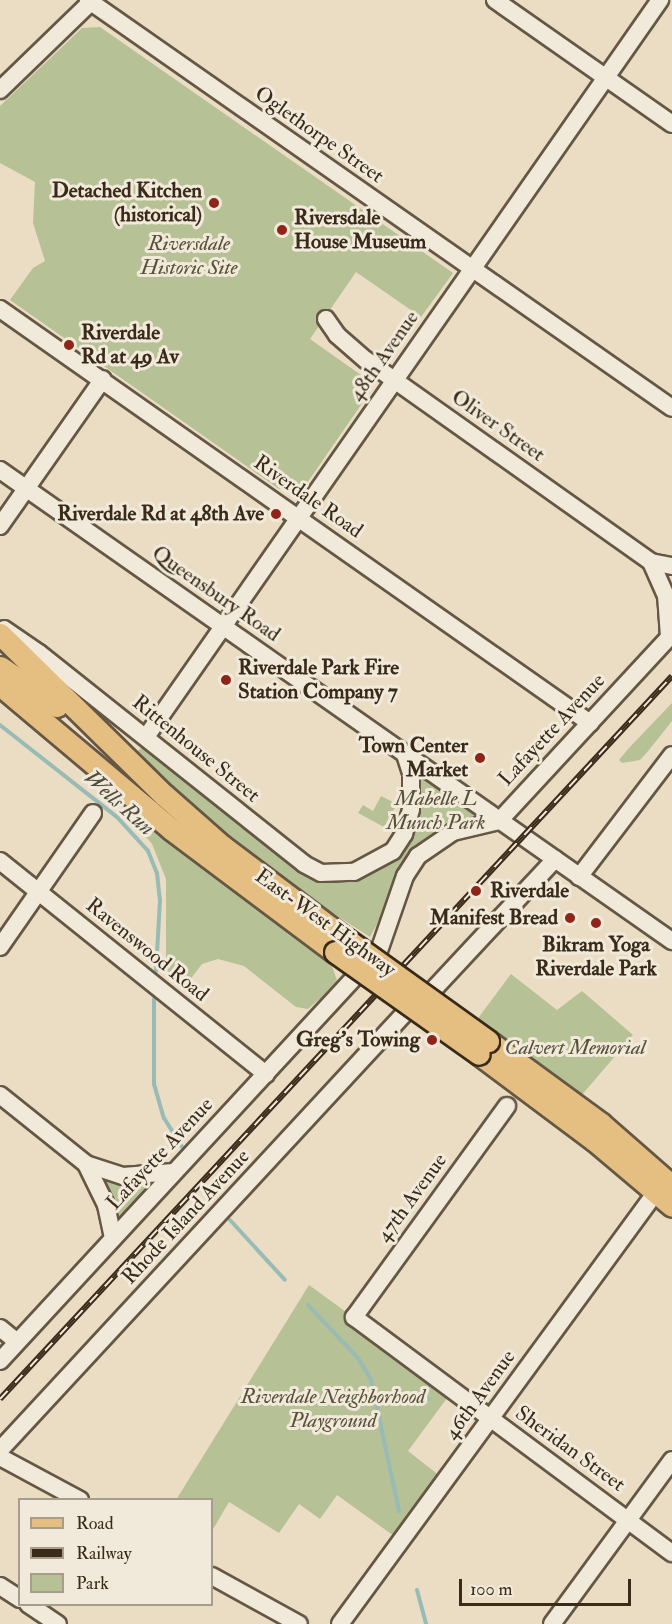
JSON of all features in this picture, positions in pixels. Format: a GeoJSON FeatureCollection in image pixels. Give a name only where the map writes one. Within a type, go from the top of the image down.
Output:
{"type":"FeatureCollection","features":[{"type":"Feature","properties":{"kind":"main road","name":"East-West Highway"},"geometry":{"type":"LineString","coordinates":[[0,634],[98,733],[222,846],[341,945]]}},
{"type":"Feature","properties":{"kind":"main road"},"geometry":{"type":"LineString","coordinates":[[0,667],[98,733]]}},
{"type":"Feature","properties":{"kind":"main road","name":"East-West Highway"},"geometry":{"type":"LineString","coordinates":[[0,685],[171,829],[341,945],[484,1047],[566,1118],[664,1189],[672,1206]]}},
{"type":"Feature","properties":{"kind":"street"},"geometry":{"type":"LineString","coordinates":[[495,0],[672,124]]}},
{"type":"Feature","properties":{"kind":"street","name":"48th Avenue"},"geometry":{"type":"LineString","coordinates":[[146,737],[660,0]]}},
{"type":"Feature","properties":{"kind":"street"},"geometry":{"type":"LineString","coordinates":[[0,90],[90,1]]}},
{"type":"Feature","properties":{"kind":"street","name":"Oglethorpe Street"},"geometry":{"type":"LineString","coordinates":[[90,1],[672,408]]}},
{"type":"Feature","properties":{"kind":"street","name":"Riverdale Road"},"geometry":{"type":"LineString","coordinates":[[0,309],[103,379],[590,723]]}},
{"type":"Feature","properties":{"kind":"street","name":"Oliver Street"},"geometry":{"type":"LineString","coordinates":[[326,319],[348,345],[394,381],[651,562],[672,566]]}},
{"type":"Feature","properties":{"kind":"street"},"geometry":{"type":"LineString","coordinates":[[0,526],[103,379]]}},
{"type":"Feature","properties":{"kind":"street","name":"Queensbury Road"},"geometry":{"type":"LineString","coordinates":[[0,471],[672,941]]}},
{"type":"Feature","properties":{"kind":"street"},"geometry":{"type":"LineString","coordinates":[[651,562],[666,596],[671,635]]}},
{"type":"Feature","properties":{"kind":"street","name":"Rittenhouse Street"},"geometry":{"type":"LineString","coordinates":[[0,627],[146,737],[312,870],[343,874],[374,864],[393,851]]}},
{"type":"Feature","properties":{"kind":"street","name":"Lafayette Avenue"},"geometry":{"type":"LineString","coordinates":[[499,821],[671,635]]}},
{"type":"Feature","properties":{"kind":"street"},"geometry":{"type":"LineString","coordinates":[[405,754],[411,773],[411,809],[404,834],[393,851],[412,865]]}},
{"type":"Feature","properties":{"kind":"street"},"geometry":{"type":"LineString","coordinates":[[579,877],[666,776],[672,755]]}},
{"type":"Feature","properties":{"kind":"street"},"geometry":{"type":"LineString","coordinates":[[0,946],[93,813]]}},
{"type":"Feature","properties":{"kind":"street"},"geometry":{"type":"LineString","coordinates":[[379,951],[412,865],[424,849],[453,832],[499,821]]}},
{"type":"Feature","properties":{"kind":"street"},"geometry":{"type":"LineString","coordinates":[[433,990],[555,860]]}},
{"type":"Feature","properties":{"kind":"street","name":"Ravenswood Road"},"geometry":{"type":"LineString","coordinates":[[0,861],[266,1074]]}},
{"type":"Feature","properties":{"kind":"street","name":"Lafayette Avenue"},"geometry":{"type":"LineString","coordinates":[[0,1361],[354,978]]}},
{"type":"Feature","properties":{"kind":"street","name":"Rhode Island Avenue"},"geometry":{"type":"LineString","coordinates":[[0,1450],[404,1014]]}},
{"type":"Feature","properties":{"kind":"street"},"geometry":{"type":"LineString","coordinates":[[0,1095],[86,1164],[123,1176],[174,1172]]}},
{"type":"Feature","properties":{"kind":"street","name":"47th Avenue"},"geometry":{"type":"LineString","coordinates":[[354,1317],[507,1106]]}},
{"type":"Feature","properties":{"kind":"street"},"geometry":{"type":"LineString","coordinates":[[86,1164],[106,1206],[113,1237]]}},
{"type":"Feature","properties":{"kind":"street","name":"46th Avenue"},"geometry":{"type":"LineString","coordinates":[[340,1624],[490,1419],[664,1189]]}},
{"type":"Feature","properties":{"kind":"street","name":"Sheridan Street"},"geometry":{"type":"LineString","coordinates":[[354,1317],[672,1553]]}},
{"type":"Feature","properties":{"kind":"street"},"geometry":{"type":"LineString","coordinates":[[0,1328],[17,1342]]}},
{"type":"Feature","properties":{"kind":"street"},"geometry":{"type":"LineString","coordinates":[[0,1457],[76,1498]]}},
{"type":"Feature","properties":{"kind":"street"},"geometry":{"type":"LineString","coordinates":[[552,1624],[672,1460]]}},
{"type":"Feature","properties":{"kind":"street"},"geometry":{"type":"LineString","coordinates":[[213,1577],[298,1624]]}},
{"type":"Feature","properties":{"kind":"street"},"geometry":{"type":"LineString","coordinates":[[0,1587],[18,1598]]}},
{"type":"Feature","properties":{"kind":"street"},"geometry":{"type":"LineString","coordinates":[[30,1606],[58,1624]]}},
{"type":"Feature","properties":{"kind":"green space","name":"Riversdale Historic Site"},"geometry":{"type":"Polygon","coordinates":[[[100,27],[453,273],[421,317],[356,272],[310,339],[368,380],[370,392],[307,483],[279,489],[10,300],[33,268],[45,261],[33,223],[35,182],[0,163],[0,106],[82,28],[100,27]]]}},
{"type":"Feature","properties":{"kind":"green space"},"geometry":{"type":"Polygon","coordinates":[[[672,703],[672,721],[649,750],[640,760],[622,763],[619,760],[628,749],[672,703]]]}},
{"type":"Feature","properties":{"kind":"green space","name":"Mabelle L Munch Park"},"geometry":{"type":"Polygon","coordinates":[[[144,746],[322,881],[341,881],[332,874],[354,873],[402,837],[405,755],[498,820],[425,849],[391,919],[383,913],[370,937],[282,880],[174,791],[135,753],[144,746]]]}},
{"type":"Feature","properties":{"kind":"green space"},"geometry":{"type":"Polygon","coordinates":[[[381,796],[397,804],[384,827],[358,813],[363,805],[373,811],[381,796]]]}},
{"type":"Feature","properties":{"kind":"green space"},"geometry":{"type":"Polygon","coordinates":[[[141,818],[330,961],[337,980],[322,997],[308,1009],[296,1007],[244,966],[218,959],[202,964],[189,981],[176,981],[166,970],[166,879],[152,844],[136,825],[136,820],[141,818]]]}},
{"type":"Feature","properties":{"kind":"green space","name":"Calvert Memorial"},"geometry":{"type":"Polygon","coordinates":[[[511,974],[557,1010],[582,991],[633,1035],[581,1096],[476,1021],[511,974]]]}},
{"type":"Feature","properties":{"kind":"green space"},"geometry":{"type":"Polygon","coordinates":[[[173,1172],[114,1236],[95,1181],[105,1173],[173,1172]]]}},
{"type":"Feature","properties":{"kind":"green space","name":"Riverdale Neighborhood Playground"},"geometry":{"type":"Polygon","coordinates":[[[309,1285],[453,1390],[408,1451],[445,1480],[401,1541],[337,1495],[320,1519],[299,1504],[279,1533],[229,1502],[213,1529],[213,1498],[177,1498],[309,1285]]]}},
{"type":"Feature","properties":{"kind":"waterway","name":"Wells Run"},"geometry":{"type":"LineString","coordinates":[[0,725],[117,817],[148,851],[157,873],[160,900],[156,971]]}},
{"type":"Feature","properties":{"kind":"waterway","name":"Wells Run"},"geometry":{"type":"LineString","coordinates":[[154,999],[154,1084],[164,1118],[182,1147]]}},
{"type":"Feature","properties":{"kind":"waterway","name":"Wells Run"},"geometry":{"type":"LineString","coordinates":[[230,1220],[285,1280]]}},
{"type":"Feature","properties":{"kind":"waterway","name":"Wells Run"},"geometry":{"type":"LineString","coordinates":[[308,1305],[358,1358],[371,1380],[399,1511]]}},
{"type":"Feature","properties":{"kind":"waterway"},"geometry":{"type":"LineString","coordinates":[[376,1402],[429,1399]]}},
{"type":"Feature","properties":{"kind":"waterway","name":"Wells Run"},"geometry":{"type":"LineString","coordinates":[[417,1590],[426,1624]]}},
{"type":"Feature","properties":{"kind":"railway"},"geometry":{"type":"LineString","coordinates":[[0,1399],[672,676]]}},
{"type":"Feature","properties":{"kind":"place","name":"Detached Kitchen (historical)"},"geometry":{"type":"Point","coordinates":[214,203]}},
{"type":"Feature","properties":{"kind":"place","name":"Riversdale House Museum"},"geometry":{"type":"Point","coordinates":[282,230]}},
{"type":"Feature","properties":{"kind":"place","name":"Riverdale Rd at 49 Av"},"geometry":{"type":"Point","coordinates":[69,345]}},
{"type":"Feature","properties":{"kind":"place","name":"Riverdale Rd at 48th Ave"},"geometry":{"type":"Point","coordinates":[276,514]}},
{"type":"Feature","properties":{"kind":"place","name":"Riverdale Park Fire Station Company 7"},"geometry":{"type":"Point","coordinates":[226,680]}},
{"type":"Feature","properties":{"kind":"place","name":"Town Center Market"},"geometry":{"type":"Point","coordinates":[480,758]}},
{"type":"Feature","properties":{"kind":"place","name":"Riverdale"},"geometry":{"type":"Point","coordinates":[476,891]}},
{"type":"Feature","properties":{"kind":"place","name":"Manifest Bread"},"geometry":{"type":"Point","coordinates":[570,918]}},
{"type":"Feature","properties":{"kind":"place","name":"Bikram Yoga Riverdale Park"},"geometry":{"type":"Point","coordinates":[596,923]}},
{"type":"Feature","properties":{"kind":"place","name":"Greg's Towing"},"geometry":{"type":"Point","coordinates":[432,1040]}}]}
